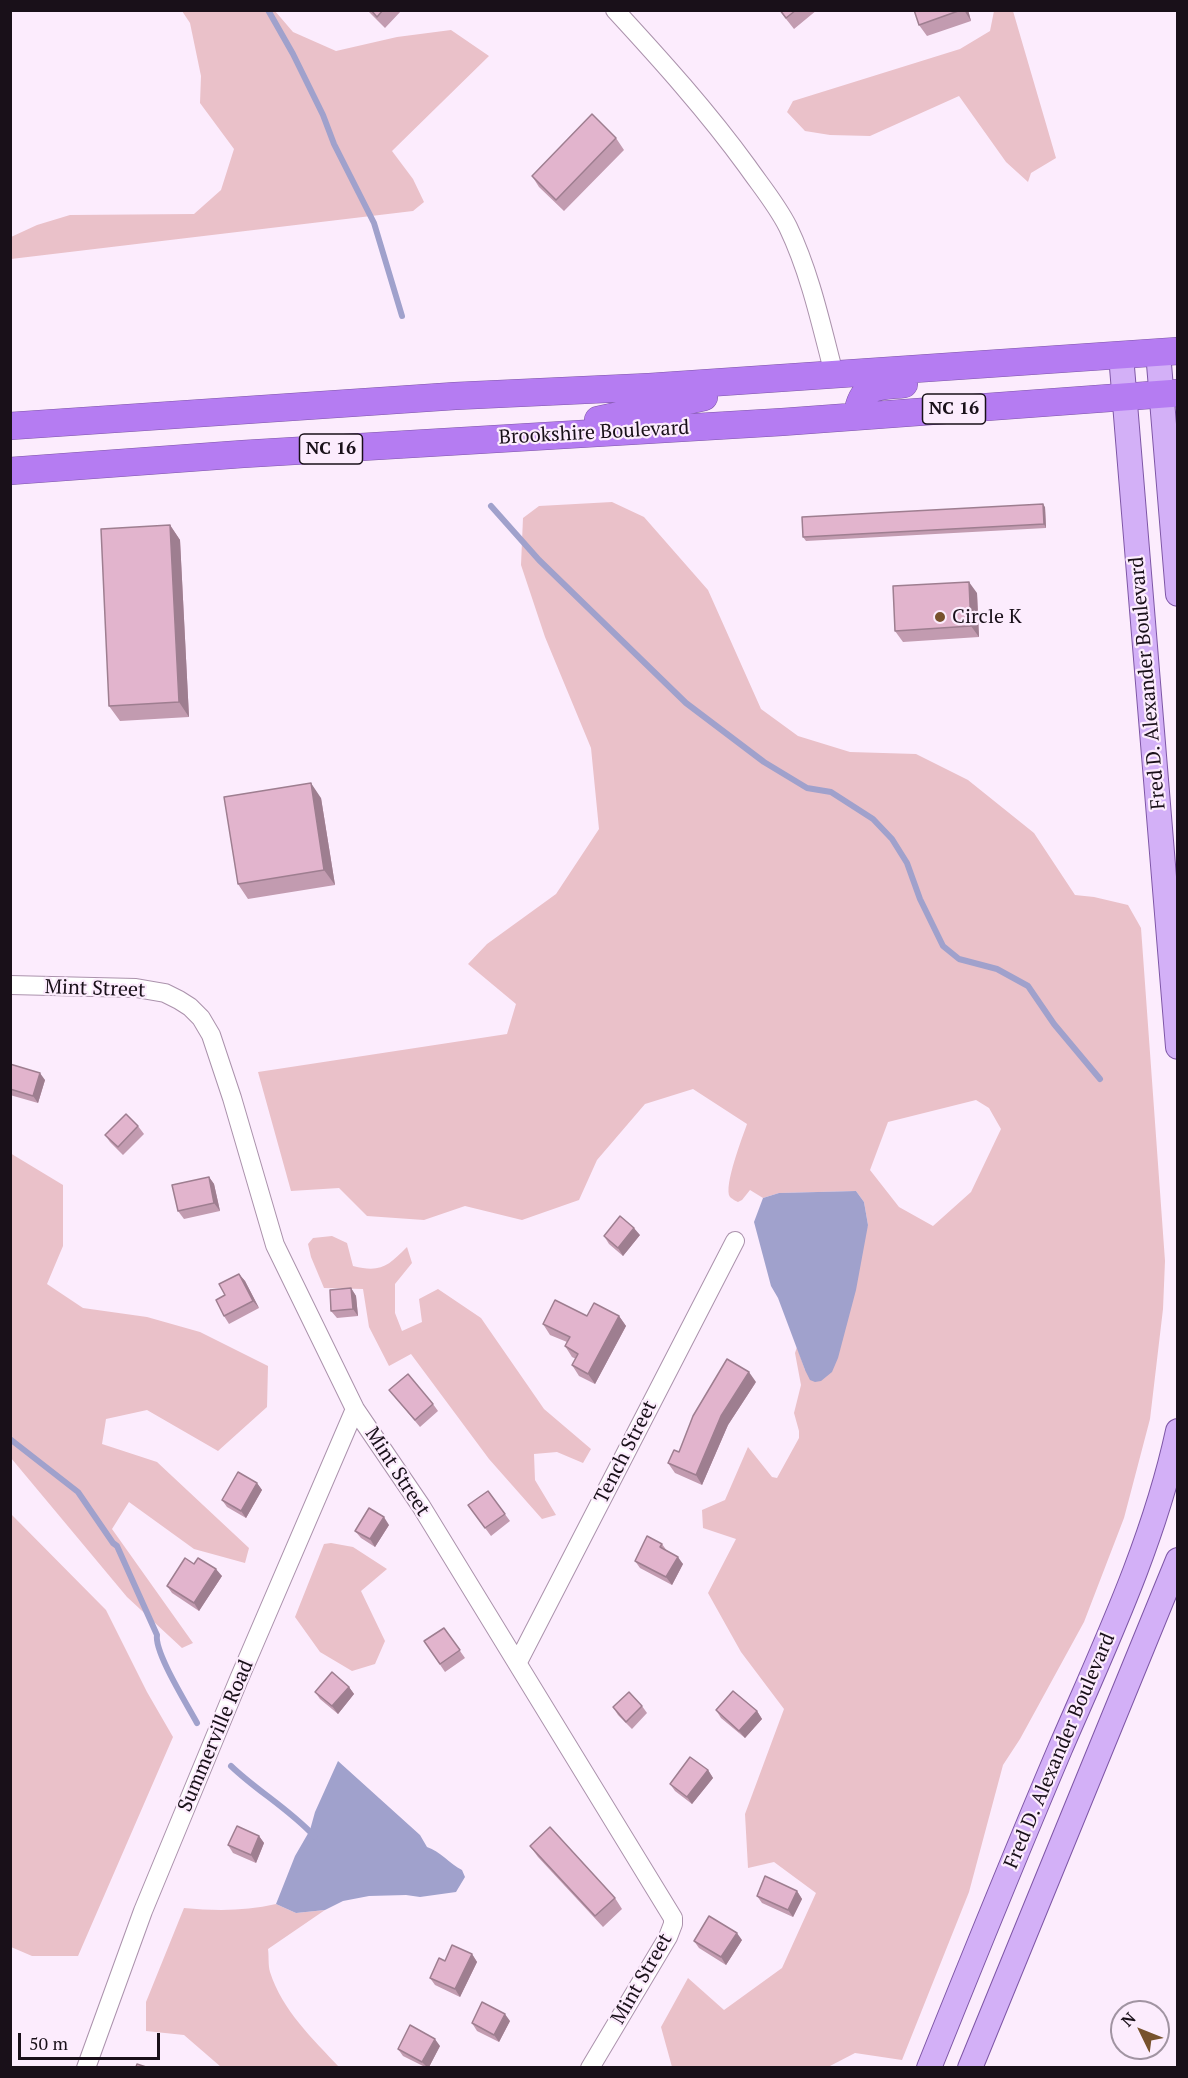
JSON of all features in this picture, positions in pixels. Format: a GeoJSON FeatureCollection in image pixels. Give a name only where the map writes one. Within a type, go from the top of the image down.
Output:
{"type":"FeatureCollection","features":[{"type":"Feature","properties":{"kind":"highway","name":"NC 16"},"geometry":{"type":"LineString","coordinates":[[10,426],[455,396],[649,387],[1168,351]]}},
{"type":"Feature","properties":{"kind":"highway"},"geometry":{"type":"LineString","coordinates":[[857,416],[862,396],[870,390],[916,383],[976,381],[1024,361]]}},
{"type":"Feature","properties":{"kind":"highway"},"geometry":{"type":"LineString","coordinates":[[524,437],[701,397],[759,395],[812,389],[834,374]]}},
{"type":"Feature","properties":{"kind":"highway","name":"Brookshire Boulevard"},"geometry":{"type":"LineString","coordinates":[[10,471],[857,416],[1169,393]]}},
{"type":"Feature","properties":{"kind":"main road","name":"Fred D. Alexander Boulevard"},"geometry":{"type":"LineString","coordinates":[[1168,351],[1178,594]]}},
{"type":"Feature","properties":{"kind":"main road","name":"Fred D. Alexander Boulevard"},"geometry":{"type":"LineString","coordinates":[[1121,354],[1178,1047]]}},
{"type":"Feature","properties":{"kind":"main road","name":"Fred D. Alexander Boulevard"},"geometry":{"type":"LineString","coordinates":[[929,2067],[1138,1565],[1156,1514],[1178,1431]]}},
{"type":"Feature","properties":{"kind":"main road","name":"Fred D. Alexander Boulevard"},"geometry":{"type":"LineString","coordinates":[[970,2067],[1178,1560]]}},
{"type":"Feature","properties":{"kind":"main road"},"geometry":{"type":"LineString","coordinates":[[1057,1757],[1091,1770]]}},
{"type":"Feature","properties":{"kind":"street"},"geometry":{"type":"LineString","coordinates":[[615,10],[663,62],[726,137],[786,224],[814,298],[834,374]]}},
{"type":"Feature","properties":{"kind":"street","name":"Mint Street"},"geometry":{"type":"LineString","coordinates":[[10,985],[136,988],[165,993],[190,1007],[201,1018],[211,1035],[275,1245],[355,1409],[421,1506],[673,1918],[668,1937],[590,2067]]}},
{"type":"Feature","properties":{"kind":"street","name":"Tench Street"},"geometry":{"type":"LineString","coordinates":[[518,1662],[735,1241]]}},
{"type":"Feature","properties":{"kind":"street","name":"Summerville Road"},"geometry":{"type":"LineString","coordinates":[[86,2067],[143,1911],[239,1679],[355,1409]]}},
{"type":"Feature","properties":{"kind":"shaded area"},"geometry":{"type":"Polygon","coordinates":[[[182,11],[275,11],[293,32],[336,51],[397,37],[451,30],[489,56],[392,151],[413,179],[424,202],[413,211],[11,259],[11,237],[37,225],[70,215],[194,214],[221,190],[234,149],[200,103],[201,76],[190,23],[182,11]]]}},
{"type":"Feature","properties":{"kind":"shaded area"},"geometry":{"type":"Polygon","coordinates":[[[994,11],[1013,11],[1056,158],[1031,173],[1028,182],[1006,162],[959,96],[870,136],[830,135],[805,131],[787,112],[793,101],[960,49],[990,31],[994,11]]]}},
{"type":"Feature","properties":{"kind":"shaded area"},"geometry":{"type":"Polygon","coordinates":[[[612,502],[644,517],[708,590],[761,709],[798,736],[850,752],[916,754],[968,780],[1034,833],[1075,895],[1128,905],[1141,928],[1165,1261],[1163,1309],[1150,1419],[1124,1518],[1084,1622],[1020,1739],[1003,1765],[969,1892],[902,2060],[855,2053],[828,2067],[672,2067],[661,2027],[688,1978],[724,2010],[782,1968],[816,1893],[774,1862],[748,1868],[745,1814],[784,1709],[741,1652],[708,1593],[736,1539],[703,1528],[702,1510],[725,1500],[748,1447],[772,1477],[777,1478],[799,1438],[794,1413],[801,1385],[795,1353],[797,1347],[805,1370],[868,1225],[864,1202],[856,1191],[779,1193],[763,1198],[750,1190],[742,1200],[738,1202],[733,1199],[730,1197],[729,1183],[747,1124],[693,1089],[645,1104],[597,1160],[579,1200],[522,1220],[465,1206],[424,1220],[367,1216],[339,1188],[291,1191],[258,1072],[507,1034],[516,1004],[468,964],[487,944],[556,894],[599,829],[591,748],[545,637],[521,565],[523,518],[539,506],[612,502]],[[976,1100],[888,1122],[870,1170],[899,1207],[933,1226],[971,1192],[1001,1129],[989,1108],[976,1100]]]}},
{"type":"Feature","properties":{"kind":"shaded area"},"geometry":{"type":"Polygon","coordinates":[[[10,1153],[63,1185],[63,1246],[47,1284],[83,1308],[147,1317],[200,1332],[268,1366],[267,1407],[218,1451],[147,1410],[106,1419],[102,1444],[157,1462],[249,1548],[245,1563],[194,1549],[129,1502],[112,1529],[193,1643],[182,1648],[127,1597],[11,1458],[10,1153]]]}},
{"type":"Feature","properties":{"kind":"shaded area"},"geometry":{"type":"Polygon","coordinates":[[[332,1236],[347,1243],[353,1266],[363,1268],[383,1266],[407,1247],[412,1263],[395,1284],[395,1313],[402,1331],[422,1322],[419,1299],[438,1289],[481,1318],[544,1409],[591,1449],[583,1463],[557,1452],[534,1454],[535,1480],[556,1515],[542,1519],[489,1459],[411,1354],[389,1366],[369,1327],[363,1289],[324,1288],[308,1244],[313,1238],[332,1236]]]}},
{"type":"Feature","properties":{"kind":"shaded area"},"geometry":{"type":"Polygon","coordinates":[[[11,1514],[106,1610],[147,1692],[173,1737],[78,1956],[32,1956],[11,1947],[11,1514]]]}},
{"type":"Feature","properties":{"kind":"shaded area"},"geometry":{"type":"Polygon","coordinates":[[[324,1544],[353,1547],[387,1569],[361,1591],[385,1641],[375,1664],[352,1671],[320,1652],[295,1617],[324,1544]]]}},
{"type":"Feature","properties":{"kind":"shaded area"},"geometry":{"type":"Polygon","coordinates":[[[276,1904],[296,1913],[325,1910],[268,1949],[269,1966],[275,1986],[290,2011],[339,2067],[221,2067],[184,2035],[146,2031],[146,2002],[184,1908],[231,1910],[276,1904]]]}},
{"type":"Feature","properties":{"kind":"water"},"geometry":{"type":"Polygon","coordinates":[[[856,1191],[864,1202],[868,1225],[856,1290],[838,1358],[832,1372],[821,1381],[815,1382],[810,1380],[805,1370],[778,1298],[771,1286],[754,1222],[763,1198],[779,1193],[856,1191]]]}},
{"type":"Feature","properties":{"kind":"water"},"geometry":{"type":"Polygon","coordinates":[[[338,1761],[420,1835],[427,1847],[462,1870],[465,1877],[456,1892],[420,1897],[369,1896],[343,1901],[325,1910],[296,1913],[276,1904],[338,1761]]]}},
{"type":"Feature","properties":{"kind":"building"},"geometry":{"type":"Polygon","coordinates":[[[371,10],[383,10],[377,17],[371,10]]]}},
{"type":"Feature","properties":{"kind":"building"},"geometry":{"type":"Polygon","coordinates":[[[780,10],[796,10],[786,18],[780,10]]]}},
{"type":"Feature","properties":{"kind":"building"},"geometry":{"type":"Polygon","coordinates":[[[914,10],[961,10],[919,25],[914,10]]]}},
{"type":"Feature","properties":{"kind":"building"},"geometry":{"type":"Polygon","coordinates":[[[592,114],[616,138],[556,200],[532,176],[592,114]]]}},
{"type":"Feature","properties":{"kind":"building"},"geometry":{"type":"Polygon","coordinates":[[[1043,504],[1044,524],[803,537],[802,517],[1043,504]]]}},
{"type":"Feature","properties":{"kind":"building"},"geometry":{"type":"Polygon","coordinates":[[[170,525],[179,702],[109,706],[101,529],[170,525]]]}},
{"type":"Feature","properties":{"kind":"building","name":"Circle K"},"geometry":{"type":"Polygon","coordinates":[[[969,582],[971,626],[895,631],[893,586],[969,582]]]}},
{"type":"Feature","properties":{"kind":"building"},"geometry":{"type":"Polygon","coordinates":[[[311,783],[324,870],[238,884],[224,797],[311,783]]]}},
{"type":"Feature","properties":{"kind":"building"},"geometry":{"type":"Polygon","coordinates":[[[10,1064],[40,1073],[33,1096],[10,1089],[10,1064]]]}},
{"type":"Feature","properties":{"kind":"building"},"geometry":{"type":"Polygon","coordinates":[[[126,1114],[138,1126],[118,1147],[105,1135],[126,1114]]]}},
{"type":"Feature","properties":{"kind":"building"},"geometry":{"type":"Polygon","coordinates":[[[209,1177],[214,1203],[178,1211],[172,1185],[209,1177]]]}},
{"type":"Feature","properties":{"kind":"building"},"geometry":{"type":"Polygon","coordinates":[[[620,1216],[634,1228],[618,1248],[604,1236],[620,1216]]]}},
{"type":"Feature","properties":{"kind":"building"},"geometry":{"type":"Polygon","coordinates":[[[239,1274],[253,1301],[224,1316],[216,1300],[225,1295],[219,1284],[239,1274]]]}},
{"type":"Feature","properties":{"kind":"building"},"geometry":{"type":"Polygon","coordinates":[[[351,1288],[353,1309],[331,1311],[330,1290],[351,1288]]]}},
{"type":"Feature","properties":{"kind":"building"},"geometry":{"type":"Polygon","coordinates":[[[555,1300],[587,1316],[594,1303],[619,1316],[588,1374],[572,1365],[578,1354],[565,1346],[570,1337],[543,1324],[555,1300]]]}},
{"type":"Feature","properties":{"kind":"building"},"geometry":{"type":"Polygon","coordinates":[[[727,1359],[749,1372],[721,1416],[696,1475],[668,1463],[674,1450],[679,1452],[693,1416],[727,1359]]]}},
{"type":"Feature","properties":{"kind":"building"},"geometry":{"type":"Polygon","coordinates":[[[408,1374],[433,1404],[415,1420],[389,1390],[408,1374]]]}},
{"type":"Feature","properties":{"kind":"building"},"geometry":{"type":"Polygon","coordinates":[[[238,1472],[257,1483],[241,1511],[222,1500],[238,1472]]]}},
{"type":"Feature","properties":{"kind":"building"},"geometry":{"type":"Polygon","coordinates":[[[488,1491],[505,1514],[485,1528],[468,1505],[488,1491]]]}},
{"type":"Feature","properties":{"kind":"building"},"geometry":{"type":"Polygon","coordinates":[[[369,1508],[384,1517],[370,1539],[355,1531],[369,1508]]]}},
{"type":"Feature","properties":{"kind":"building"},"geometry":{"type":"Polygon","coordinates":[[[647,1536],[662,1544],[660,1547],[678,1557],[666,1577],[635,1561],[647,1536]]]}},
{"type":"Feature","properties":{"kind":"building"},"geometry":{"type":"Polygon","coordinates":[[[185,1558],[194,1564],[198,1558],[216,1569],[194,1603],[167,1586],[185,1558]]]}},
{"type":"Feature","properties":{"kind":"building"},"geometry":{"type":"Polygon","coordinates":[[[444,1628],[460,1650],[440,1664],[424,1641],[444,1628]]]}},
{"type":"Feature","properties":{"kind":"building"},"geometry":{"type":"Polygon","coordinates":[[[332,1672],[349,1687],[332,1706],[315,1692],[332,1672]]]}},
{"type":"Feature","properties":{"kind":"building"},"geometry":{"type":"Polygon","coordinates":[[[733,1691],[757,1711],[739,1731],[716,1710],[733,1691]]]}},
{"type":"Feature","properties":{"kind":"building"},"geometry":{"type":"Polygon","coordinates":[[[629,1692],[642,1706],[626,1722],[613,1707],[629,1692]]]}},
{"type":"Feature","properties":{"kind":"building"},"geometry":{"type":"Polygon","coordinates":[[[690,1757],[708,1770],[687,1797],[670,1784],[690,1757]]]}},
{"type":"Feature","properties":{"kind":"building"},"geometry":{"type":"Polygon","coordinates":[[[237,1826],[259,1836],[251,1855],[228,1845],[237,1826]]]}},
{"type":"Feature","properties":{"kind":"building"},"geometry":{"type":"Polygon","coordinates":[[[550,1827],[615,1898],[595,1916],[530,1846],[550,1827]]]}},
{"type":"Feature","properties":{"kind":"building"},"geometry":{"type":"Polygon","coordinates":[[[765,1876],[797,1891],[788,1910],[757,1896],[765,1876]]]}},
{"type":"Feature","properties":{"kind":"building"},"geometry":{"type":"Polygon","coordinates":[[[709,1916],[737,1933],[721,1957],[694,1941],[709,1916]]]}},
{"type":"Feature","properties":{"kind":"building"},"geometry":{"type":"Polygon","coordinates":[[[452,1945],[472,1954],[455,1989],[430,1978],[439,1958],[445,1961],[452,1945]]]}},
{"type":"Feature","properties":{"kind":"building"},"geometry":{"type":"Polygon","coordinates":[[[482,2002],[505,2014],[494,2035],[472,2023],[482,2002]]]}},
{"type":"Feature","properties":{"kind":"building"},"geometry":{"type":"Polygon","coordinates":[[[410,2025],[435,2039],[422,2062],[398,2049],[410,2025]]]}},
{"type":"Feature","properties":{"kind":"waterway"},"geometry":{"type":"LineString","coordinates":[[268,10],[293,54],[323,115],[334,144],[374,223],[402,316]]}},
{"type":"Feature","properties":{"kind":"waterway"},"geometry":{"type":"LineString","coordinates":[[491,506],[539,560],[686,703],[764,762],[807,788],[831,792],[873,819],[892,839],[907,863],[920,899],[943,946],[959,959],[997,969],[1028,986],[1054,1024],[1100,1079]]}},
{"type":"Feature","properties":{"kind":"waterway"},"geometry":{"type":"LineString","coordinates":[[10,1439],[78,1492],[117,1546],[157,1635],[157,1643],[166,1666],[197,1723]]}},
{"type":"Feature","properties":{"kind":"waterway"},"geometry":{"type":"LineString","coordinates":[[231,1766],[314,1836]]}},
{"type":"Feature","properties":{"kind":"place","name":"Circle K"},"geometry":{"type":"Point","coordinates":[940,617]}}]}
